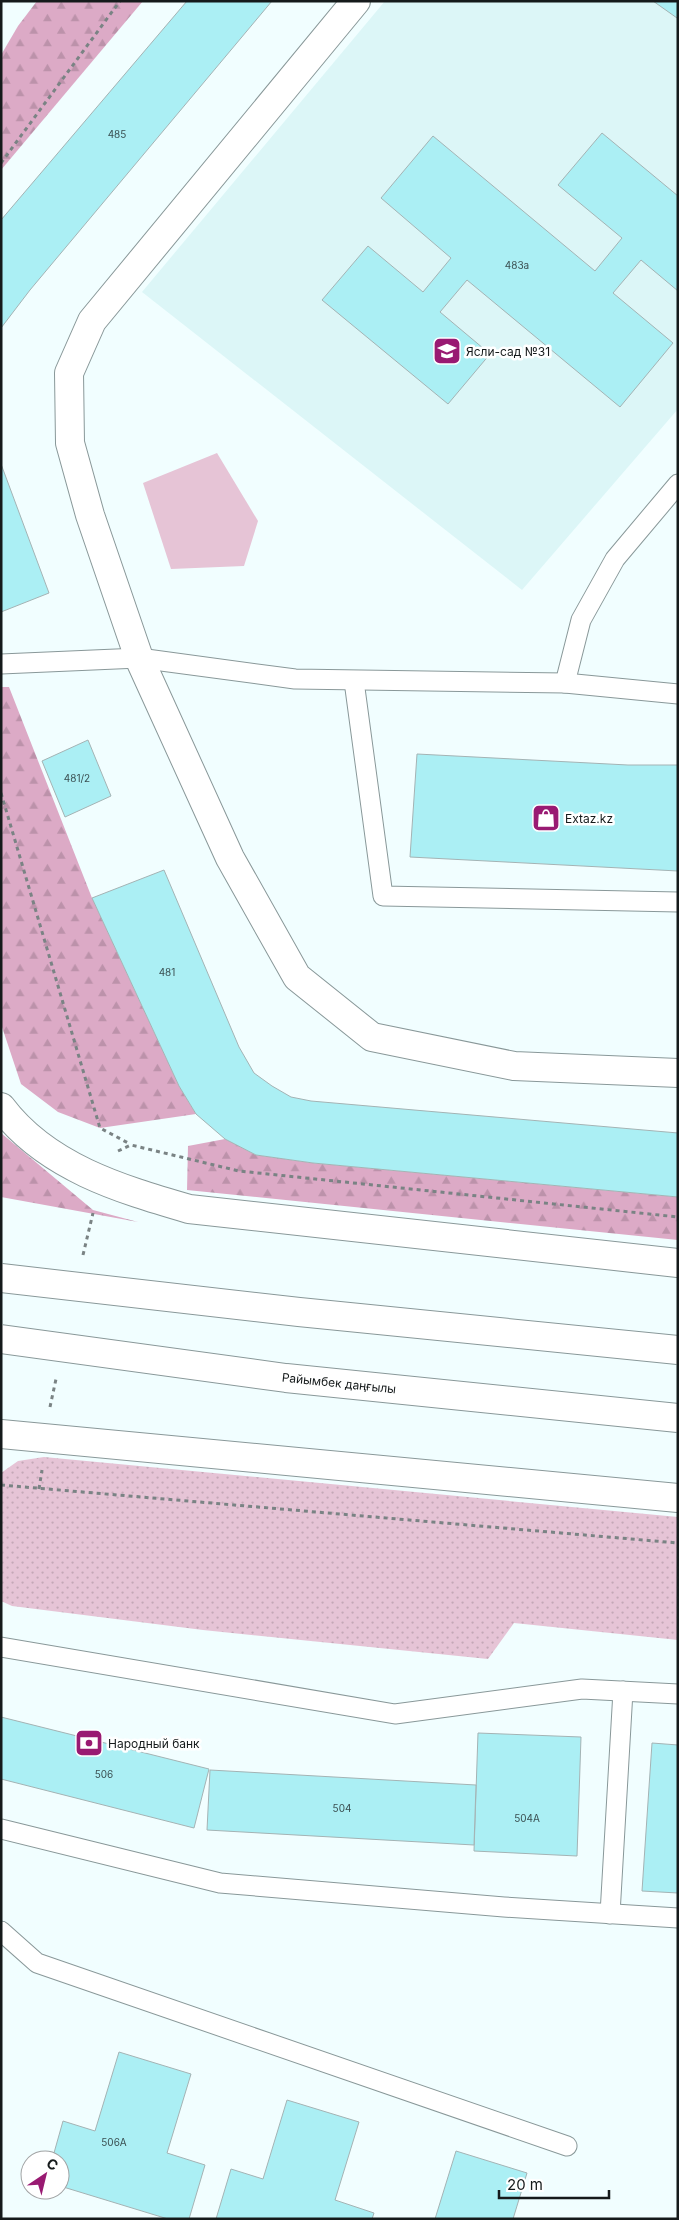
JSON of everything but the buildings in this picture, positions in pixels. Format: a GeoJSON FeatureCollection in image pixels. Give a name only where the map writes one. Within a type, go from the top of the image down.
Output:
{"type":"FeatureCollection","features":[{"type":"Feature","properties":{"kind":"main road"},"geometry":{"type":"LineString","coordinates":[[356,1],[92,321],[69,373],[70,443],[90,515],[139,658],[230,858],[297,977],[372,1037],[514,1066],[678,1073]]}},
{"type":"Feature","properties":{"kind":"main road"},"geometry":{"type":"LineString","coordinates":[[1,1107],[44,1150],[77,1169],[134,1193],[189,1209],[678,1263]]}},
{"type":"Feature","properties":{"kind":"main road"},"geometry":{"type":"LineString","coordinates":[[1,1278],[299,1312],[678,1350]]}},
{"type":"Feature","properties":{"kind":"main road","name":"Райымбек даңғылы"},"geometry":{"type":"LineString","coordinates":[[1,1339],[115,1353],[286,1378],[678,1418]]}},
{"type":"Feature","properties":{"kind":"main road"},"geometry":{"type":"LineString","coordinates":[[1,1434],[678,1498]]}},
{"type":"Feature","properties":{"kind":"lane"},"geometry":{"type":"LineString","coordinates":[[565,683],[581,620],[615,559],[678,484]]}},
{"type":"Feature","properties":{"kind":"lane"},"geometry":{"type":"LineString","coordinates":[[1,664],[139,658],[294,679],[565,683],[678,694]]}},
{"type":"Feature","properties":{"kind":"lane"},"geometry":{"type":"LineString","coordinates":[[354,681],[383,896],[678,902]]}},
{"type":"Feature","properties":{"kind":"lane"},"geometry":{"type":"LineString","coordinates":[[1,1647],[395,1714],[582,1689],[678,1694]]}},
{"type":"Feature","properties":{"kind":"lane"},"geometry":{"type":"LineString","coordinates":[[610,1914],[623,1691]]}},
{"type":"Feature","properties":{"kind":"lane"},"geometry":{"type":"LineString","coordinates":[[1,1829],[220,1883],[678,1918]]}},
{"type":"Feature","properties":{"kind":"lane"},"geometry":{"type":"LineString","coordinates":[[1,1932],[37,1964],[567,2146]]}},
{"type":"Feature","properties":{"kind":"path"},"geometry":{"type":"LineString","coordinates":[[1,163],[120,1]]}},
{"type":"Feature","properties":{"kind":"path"},"geometry":{"type":"LineString","coordinates":[[1,794],[100,1128],[131,1145],[238,1171],[678,1217]]}},
{"type":"Feature","properties":{"kind":"path"},"geometry":{"type":"LineString","coordinates":[[114,1153],[131,1145]]}},
{"type":"Feature","properties":{"kind":"path"},"geometry":{"type":"LineString","coordinates":[[1,1485],[678,1543]]}},
{"type":"Feature","properties":{"kind":"shaded area","name":"Ясли-сад №31"},"geometry":{"type":"Polygon","coordinates":[[[385,1],[678,1],[678,409],[522,590],[142,292],[385,1]]]}},
{"type":"Feature","properties":{"kind":"shaded area"},"geometry":{"type":"Polygon","coordinates":[[[217,453],[258,521],[244,566],[171,569],[143,483],[217,453]]]}},
{"type":"Feature","properties":{"kind":"shaded area"},"geometry":{"type":"Polygon","coordinates":[[[44,1457],[678,1517],[678,1640],[514,1623],[488,1659],[203,1630],[12,1606],[1,1601],[1,1473],[18,1461],[44,1457]]]}},
{"type":"Feature","properties":{"kind":"green space"},"geometry":{"type":"Polygon","coordinates":[[[37,1],[143,1],[1,170],[1,55],[18,26],[37,1]]]}},
{"type":"Feature","properties":{"kind":"green space"},"geometry":{"type":"Polygon","coordinates":[[[1,687],[9,687],[92,898],[179,1086],[196,1114],[100,1128],[58,1112],[21,1084],[1,1024],[1,687]]]}},
{"type":"Feature","properties":{"kind":"green space"},"geometry":{"type":"Polygon","coordinates":[[[1,1133],[93,1210],[138,1222],[1,1197],[1,1133]]]}},
{"type":"Feature","properties":{"kind":"green space"},"geometry":{"type":"Polygon","coordinates":[[[225,1139],[256,1155],[313,1163],[678,1197],[678,1240],[187,1190],[188,1146],[225,1139]]]}},
{"type":"Feature","properties":{"kind":"place","name":"Ясли-сад №31"},"geometry":{"type":"Point","coordinates":[447,351]}},
{"type":"Feature","properties":{"kind":"place","name":"Extaz.kz"},"geometry":{"type":"Point","coordinates":[546,818]}},
{"type":"Feature","properties":{"kind":"place","name":"Народный банк"},"geometry":{"type":"Point","coordinates":[89,1743]}}]}
